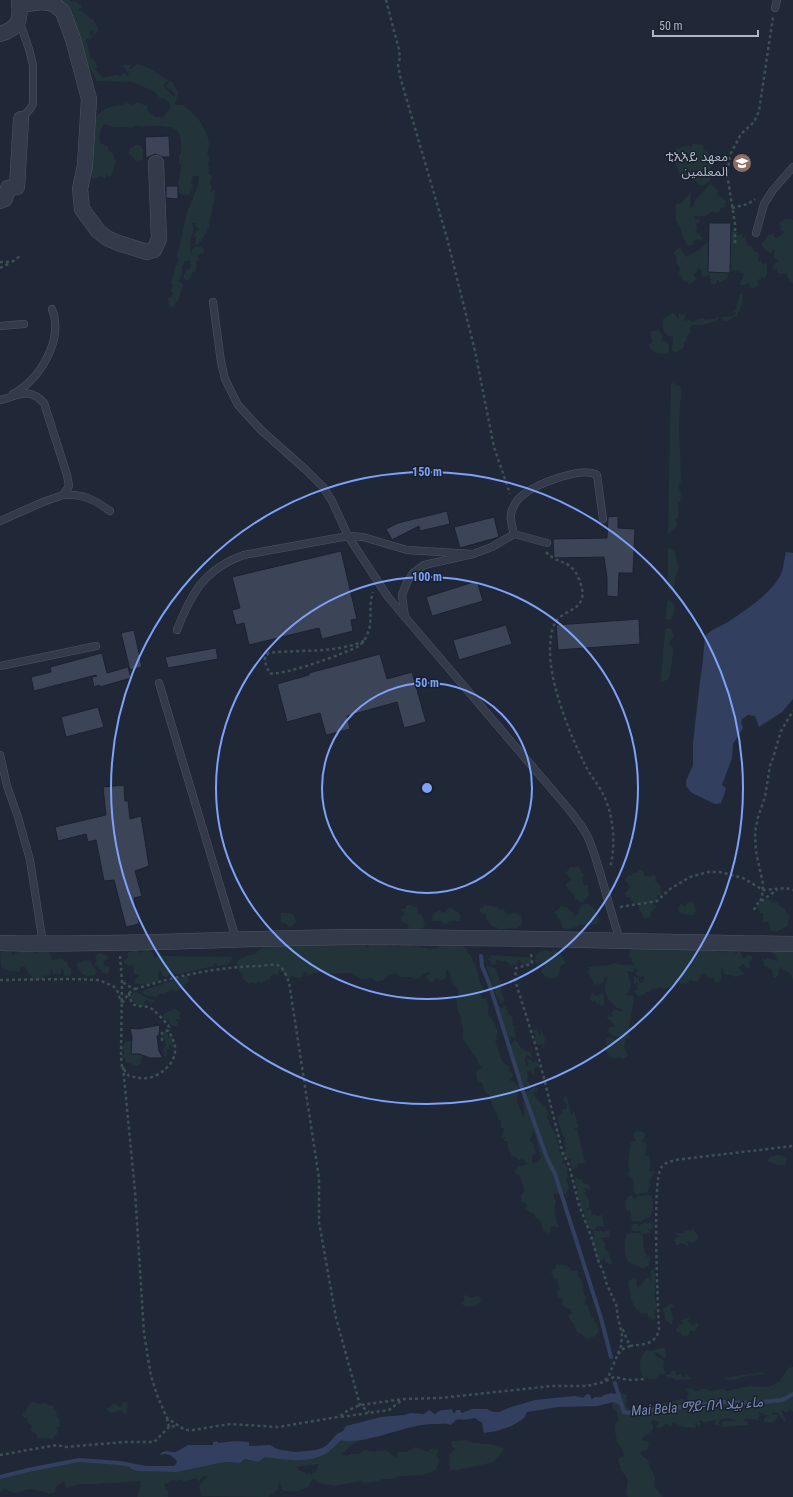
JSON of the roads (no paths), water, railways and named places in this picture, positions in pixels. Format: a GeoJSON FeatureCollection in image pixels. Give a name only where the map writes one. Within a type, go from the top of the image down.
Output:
{"type":"FeatureCollection","features":[{"type":"Feature","properties":{"kind":"street"},"geometry":{"type":"LineString","coordinates":[[0,34],[15,27],[18,23],[19,8],[42,2],[54,4],[63,12],[73,39],[89,99],[85,165],[80,188],[82,209],[98,231],[107,238],[147,252],[154,250],[159,239],[156,163]]}},
{"type":"Feature","properties":{"kind":"street"},"geometry":{"type":"LineString","coordinates":[[0,201],[5,199],[8,188],[17,188],[21,119]]}},
{"type":"Feature","properties":{"kind":"street"},"geometry":{"type":"LineString","coordinates":[[0,943],[119,943],[354,937],[620,940],[793,944]]}},
{"type":"Feature","properties":{"kind":"street"},"geometry":{"type":"LineString","coordinates":[[774,944],[793,938]]}},
{"type":"Feature","properties":{"kind":"lane"},"geometry":{"type":"LineString","coordinates":[[775,8],[777,0]]}},
{"type":"Feature","properties":{"kind":"lane"},"geometry":{"type":"LineString","coordinates":[[19,8],[29,49],[33,74],[33,104],[21,119]]}},
{"type":"Feature","properties":{"kind":"lane"},"geometry":{"type":"LineString","coordinates":[[756,233],[764,204],[773,190],[793,167]]}},
{"type":"Feature","properties":{"kind":"lane"},"geometry":{"type":"LineString","coordinates":[[213,302],[221,362],[225,379],[238,405],[261,430],[323,487],[332,501],[348,536],[379,583],[405,617],[578,822],[590,841],[620,940]]}},
{"type":"Feature","properties":{"kind":"lane"},"geometry":{"type":"LineString","coordinates":[[1,400],[20,390],[33,378],[49,354],[55,330],[52,309]]}},
{"type":"Feature","properties":{"kind":"lane"},"geometry":{"type":"LineString","coordinates":[[0,326],[24,324]]}},
{"type":"Feature","properties":{"kind":"lane"},"geometry":{"type":"LineString","coordinates":[[1,400],[29,392],[37,395],[44,402],[67,475],[69,486],[63,495]]}},
{"type":"Feature","properties":{"kind":"lane"},"geometry":{"type":"LineString","coordinates":[[514,534],[510,518],[513,508],[521,496],[543,482],[588,472],[598,476],[603,519]]}},
{"type":"Feature","properties":{"kind":"lane"},"geometry":{"type":"LineString","coordinates":[[0,521],[43,502],[63,495],[73,494],[82,495],[91,499],[110,511]]}},
{"type":"Feature","properties":{"kind":"lane"},"geometry":{"type":"LineString","coordinates":[[405,617],[402,595],[407,582],[414,573],[424,565],[473,554],[492,547],[514,534],[547,543]]}},
{"type":"Feature","properties":{"kind":"lane"},"geometry":{"type":"LineString","coordinates":[[177,630],[192,594],[210,573],[234,558],[244,555],[348,536],[363,537],[407,550],[473,554]]}},
{"type":"Feature","properties":{"kind":"lane"},"geometry":{"type":"LineString","coordinates":[[0,666],[96,646]]}},
{"type":"Feature","properties":{"kind":"lane"},"geometry":{"type":"LineString","coordinates":[[159,683],[236,939]]}},
{"type":"Feature","properties":{"kind":"lane"},"geometry":{"type":"LineString","coordinates":[[0,755],[7,786],[18,817],[30,860],[43,944]]}},
{"type":"Feature","properties":{"kind":"water"},"geometry":{"type":"Polygon","coordinates":[[[786,552],[793,553],[793,699],[782,712],[759,727],[755,716],[748,715],[742,719],[741,723],[743,728],[733,744],[732,758],[722,785],[726,788],[725,792],[721,803],[715,804],[692,793],[686,786],[686,781],[693,765],[693,743],[705,637],[712,630],[728,622],[750,607],[772,588],[783,569],[786,552]]]}},
{"type":"Feature","properties":{"kind":"water"},"geometry":{"type":"Polygon","coordinates":[[[612,1393],[618,1393],[621,1403],[613,1400],[597,1404],[558,1405],[530,1409],[522,1420],[512,1426],[501,1430],[484,1433],[482,1423],[475,1418],[463,1420],[458,1418],[451,1425],[424,1425],[362,1440],[338,1440],[324,1452],[313,1457],[290,1458],[268,1455],[258,1462],[245,1459],[240,1463],[225,1462],[177,1472],[137,1471],[131,1469],[128,1464],[146,1468],[174,1468],[177,1462],[174,1458],[168,1455],[161,1455],[160,1454],[162,1452],[176,1452],[188,1445],[213,1445],[213,1442],[217,1441],[219,1443],[234,1441],[249,1442],[249,1446],[270,1445],[277,1449],[295,1452],[316,1450],[327,1445],[337,1434],[343,1431],[346,1426],[381,1417],[411,1413],[424,1414],[429,1410],[435,1414],[441,1410],[452,1409],[453,1413],[455,1413],[456,1410],[460,1410],[462,1413],[472,1409],[487,1409],[493,1412],[499,1412],[535,1400],[575,1396],[584,1398],[585,1395],[589,1394],[592,1399],[612,1393]]]}},
{"type":"Feature","properties":{"kind":"waterway"},"geometry":{"type":"LineString","coordinates":[[481,956],[482,966],[489,983],[523,1091],[547,1158],[555,1174],[601,1318],[611,1357]]}},
{"type":"Feature","properties":{"kind":"waterway"},"geometry":{"type":"LineString","coordinates":[[615,1383],[621,1403]]}},
{"type":"Feature","properties":{"kind":"waterway","name":"Mai Bela ማይ-በላ ماء بيلا"},"geometry":{"type":"LineString","coordinates":[[527,1410],[558,1405],[597,1404],[613,1400],[621,1403],[624,1412],[630,1413],[723,1402],[751,1403],[782,1400],[793,1394]]}},
{"type":"Feature","properties":{"kind":"waterway","name":"Mai Bela ማይ-በላ ماء بيلا"},"geometry":{"type":"LineString","coordinates":[[451,1418],[474,1416]]}},
{"type":"Feature","properties":{"kind":"waterway","name":"Mai Bela ማይ-በላ ماء بيلا"},"geometry":{"type":"LineString","coordinates":[[419,1422],[444,1419]]}},
{"type":"Feature","properties":{"kind":"waterway","name":"Mai Bela ማይ-በላ ماء بيلا"},"geometry":{"type":"LineString","coordinates":[[263,1455],[293,1458],[316,1456],[325,1452],[340,1438]]}},
{"type":"Feature","properties":{"kind":"waterway","name":"Mai Bela ማይ-በላ ماء بيلا"},"geometry":{"type":"LineString","coordinates":[[0,1477],[79,1460],[120,1463],[146,1468],[174,1468],[179,1465]]}},
{"type":"Feature","properties":{"kind":"place","name":"ቲኢኣይ معهد المعلمين"},"geometry":{"type":"Point","coordinates":[742,163]}}]}
